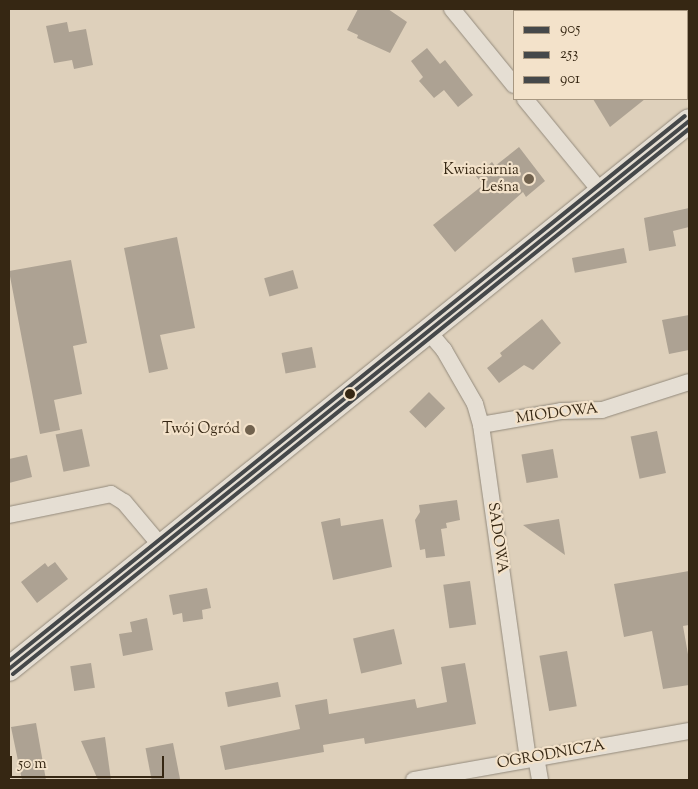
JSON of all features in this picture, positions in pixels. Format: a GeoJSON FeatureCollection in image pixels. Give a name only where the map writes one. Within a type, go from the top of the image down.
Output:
{"type":"FeatureCollection","features":[{"type":"Feature","properties":{"kind":"street"},"geometry":{"type":"LineString","coordinates":[[452,9],[513,84]]}},
{"type":"Feature","properties":{"kind":"street"},"geometry":{"type":"LineString","coordinates":[[526,100],[601,192]]}},
{"type":"Feature","properties":{"kind":"street"},"geometry":{"type":"LineString","coordinates":[[9,669],[689,121]]}},
{"type":"Feature","properties":{"kind":"street","name":"SADOWA"},"geometry":{"type":"LineString","coordinates":[[428,332],[444,350],[475,404],[481,425],[532,758],[540,780]]}},
{"type":"Feature","properties":{"kind":"street","name":"MIODOWA"},"geometry":{"type":"LineString","coordinates":[[481,425],[561,411],[602,410],[689,382]]}},
{"type":"Feature","properties":{"kind":"street"},"geometry":{"type":"LineString","coordinates":[[9,515],[111,494],[124,502],[161,546]]}},
{"type":"Feature","properties":{"kind":"street","name":"OGRODNICZA"},"geometry":{"type":"LineString","coordinates":[[414,780],[689,731]]}},
{"type":"Feature","properties":{"kind":"building"},"geometry":{"type":"Polygon","coordinates":[[[358,9],[388,9],[407,22],[390,53],[357,38],[358,35],[347,30],[358,9]]]}},
{"type":"Feature","properties":{"kind":"building"},"geometry":{"type":"Polygon","coordinates":[[[67,22],[69,32],[86,29],[93,65],[74,69],[72,60],[54,63],[46,26],[67,22]]]}},
{"type":"Feature","properties":{"kind":"building"},"geometry":{"type":"Polygon","coordinates":[[[427,48],[440,64],[445,60],[473,95],[458,107],[444,90],[434,98],[419,81],[423,77],[411,61],[427,48]]]}},
{"type":"Feature","properties":{"kind":"building"},"geometry":{"type":"Polygon","coordinates":[[[594,100],[644,100],[610,127],[594,100]]]}},
{"type":"Feature","properties":{"kind":"building"},"geometry":{"type":"Polygon","coordinates":[[[519,147],[545,181],[526,197],[523,192],[455,252],[433,225],[483,185],[476,176],[492,162],[495,166],[519,147]]]}},
{"type":"Feature","properties":{"kind":"building"},"geometry":{"type":"Polygon","coordinates":[[[689,208],[689,227],[673,231],[676,246],[649,251],[644,218],[689,208]]]}},
{"type":"Feature","properties":{"kind":"building"},"geometry":{"type":"Polygon","coordinates":[[[177,237],[195,328],[160,335],[168,369],[149,373],[124,248],[177,237]]]}},
{"type":"Feature","properties":{"kind":"building"},"geometry":{"type":"Polygon","coordinates":[[[624,248],[627,263],[575,273],[572,258],[624,248]]]}},
{"type":"Feature","properties":{"kind":"building"},"geometry":{"type":"Polygon","coordinates":[[[71,260],[87,343],[73,346],[82,394],[54,400],[60,430],[40,434],[9,271],[71,260]]]}},
{"type":"Feature","properties":{"kind":"building"},"geometry":{"type":"Polygon","coordinates":[[[293,270],[298,288],[269,297],[264,278],[293,270]]]}},
{"type":"Feature","properties":{"kind":"building"},"geometry":{"type":"Polygon","coordinates":[[[689,315],[689,350],[669,354],[662,320],[689,315]]]}},
{"type":"Feature","properties":{"kind":"building"},"geometry":{"type":"Polygon","coordinates":[[[542,319],[561,343],[533,370],[524,365],[499,383],[487,368],[502,356],[500,353],[542,319]]]}},
{"type":"Feature","properties":{"kind":"building"},"geometry":{"type":"Polygon","coordinates":[[[312,347],[316,368],[286,374],[282,353],[312,347]]]}},
{"type":"Feature","properties":{"kind":"building"},"geometry":{"type":"Polygon","coordinates":[[[429,392],[445,408],[425,428],[409,412],[429,392]]]}},
{"type":"Feature","properties":{"kind":"building"},"geometry":{"type":"Polygon","coordinates":[[[82,429],[90,466],[63,472],[56,435],[82,429]]]}},
{"type":"Feature","properties":{"kind":"building"},"geometry":{"type":"Polygon","coordinates":[[[657,431],[666,473],[640,479],[631,437],[657,431]]]}},
{"type":"Feature","properties":{"kind":"building"},"geometry":{"type":"Polygon","coordinates":[[[553,449],[558,478],[527,483],[521,455],[553,449]]]}},
{"type":"Feature","properties":{"kind":"building"},"geometry":{"type":"Polygon","coordinates":[[[27,455],[32,477],[9,483],[9,459],[27,455]]]}},
{"type":"Feature","properties":{"kind":"building"},"geometry":{"type":"Polygon","coordinates":[[[457,500],[460,520],[446,523],[447,528],[441,529],[445,556],[426,558],[425,549],[420,550],[415,520],[420,512],[419,505],[457,500]]]}},
{"type":"Feature","properties":{"kind":"building"},"geometry":{"type":"Polygon","coordinates":[[[340,518],[341,526],[383,519],[392,567],[333,580],[321,522],[340,518]]]}},
{"type":"Feature","properties":{"kind":"building"},"geometry":{"type":"Polygon","coordinates":[[[559,519],[565,555],[523,525],[559,519]]]}},
{"type":"Feature","properties":{"kind":"building"},"geometry":{"type":"Polygon","coordinates":[[[55,562],[68,579],[37,603],[21,582],[45,563],[48,567],[55,562]]]}},
{"type":"Feature","properties":{"kind":"building"},"geometry":{"type":"Polygon","coordinates":[[[689,571],[689,625],[683,626],[689,660],[689,685],[663,689],[652,631],[624,637],[614,584],[689,571]]]}},
{"type":"Feature","properties":{"kind":"building"},"geometry":{"type":"Polygon","coordinates":[[[470,581],[476,625],[449,628],[443,585],[470,581]]]}},
{"type":"Feature","properties":{"kind":"building"},"geometry":{"type":"Polygon","coordinates":[[[207,588],[211,608],[202,610],[203,619],[183,622],[182,613],[173,615],[169,595],[207,588]]]}},
{"type":"Feature","properties":{"kind":"building"},"geometry":{"type":"Polygon","coordinates":[[[147,618],[153,650],[123,656],[119,634],[132,632],[130,622],[147,618]]]}},
{"type":"Feature","properties":{"kind":"building"},"geometry":{"type":"Polygon","coordinates":[[[394,629],[402,664],[361,674],[353,638],[394,629]]]}},
{"type":"Feature","properties":{"kind":"building"},"geometry":{"type":"Polygon","coordinates":[[[567,651],[577,706],[549,711],[539,656],[567,651]]]}},
{"type":"Feature","properties":{"kind":"building"},"geometry":{"type":"Polygon","coordinates":[[[91,663],[95,688],[74,691],[70,666],[91,663]]]}},
{"type":"Feature","properties":{"kind":"building"},"geometry":{"type":"Polygon","coordinates":[[[465,663],[476,724],[365,744],[364,738],[323,745],[324,752],[225,770],[220,746],[300,729],[295,705],[327,699],[329,714],[415,699],[417,708],[447,702],[441,667],[465,663]]]}},
{"type":"Feature","properties":{"kind":"building"},"geometry":{"type":"Polygon","coordinates":[[[278,682],[281,697],[228,707],[225,692],[278,682]]]}},
{"type":"Feature","properties":{"kind":"building"},"geometry":{"type":"Polygon","coordinates":[[[36,723],[46,780],[22,780],[11,727],[36,723]]]}},
{"type":"Feature","properties":{"kind":"building"},"geometry":{"type":"Polygon","coordinates":[[[105,737],[111,780],[98,780],[81,741],[105,737]]]}},
{"type":"Feature","properties":{"kind":"building"},"geometry":{"type":"Polygon","coordinates":[[[173,743],[180,779],[152,780],[146,748],[173,743]]]}},
{"type":"Feature","properties":{"kind":"transit line","name":"901"},"geometry":{"type":"LineString","coordinates":[[9,661],[685,116]]}},
{"type":"Feature","properties":{"kind":"transit line","name":"905"},"geometry":{"type":"LineString","coordinates":[[9,669],[689,121]]}},
{"type":"Feature","properties":{"kind":"transit line","name":"253"},"geometry":{"type":"LineString","coordinates":[[13,674],[689,129]]}},
{"type":"Feature","properties":{"kind":"place","name":"Kwiaciarnia Leśna"},"geometry":{"type":"Point","coordinates":[529,179]}},
{"type":"Feature","properties":{"kind":"place","name":"Twój Ogród"},"geometry":{"type":"Point","coordinates":[250,430]}}]}
